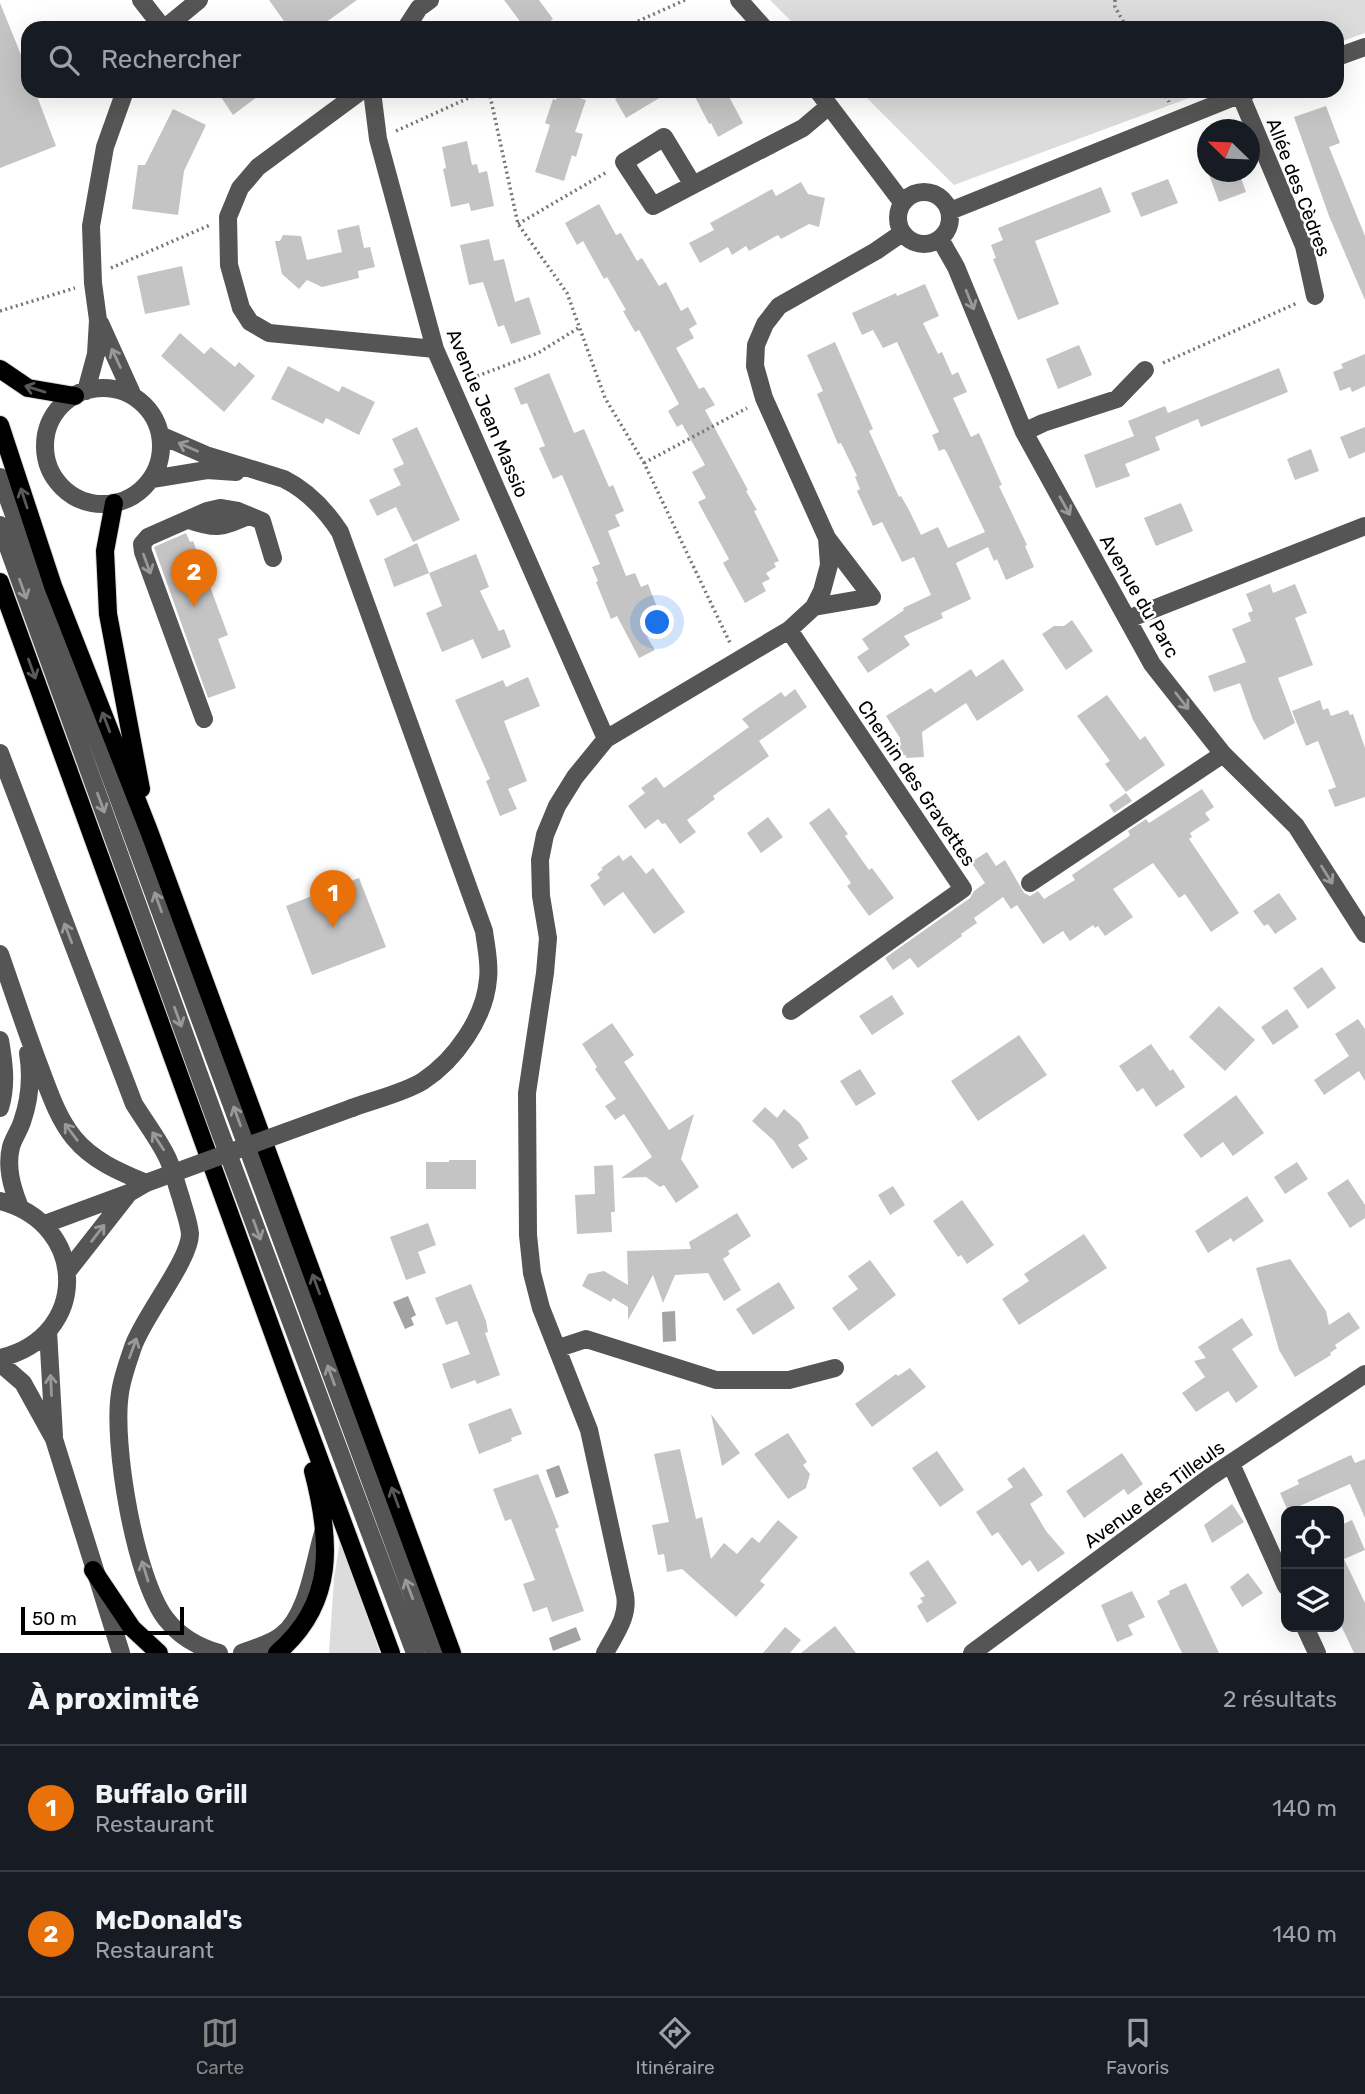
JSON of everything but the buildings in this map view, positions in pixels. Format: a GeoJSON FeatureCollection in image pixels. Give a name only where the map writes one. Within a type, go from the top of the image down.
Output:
{"type":"FeatureCollection","features":[{"type":"Feature","properties":{"kind":"main road"},"geometry":{"type":"LineString","coordinates":[[0,369],[29,388],[80,393]]}},
{"type":"Feature","properties":{"kind":"main road"},"geometry":{"type":"LineString","coordinates":[[0,425],[53,586],[149,831],[452,1653]]}},
{"type":"Feature","properties":{"kind":"main road"},"geometry":{"type":"LineString","coordinates":[[114,503],[105,551],[108,614],[149,831]]}},
{"type":"Feature","properties":{"kind":"main road"},"geometry":{"type":"LineString","coordinates":[[0,582],[391,1653]]}},
{"type":"Feature","properties":{"kind":"main road"},"geometry":{"type":"LineString","coordinates":[[276,1653],[289,1642],[307,1619],[319,1596],[326,1555],[318,1492],[286,1369]]}},
{"type":"Feature","properties":{"kind":"main road"},"geometry":{"type":"LineString","coordinates":[[93,1570],[132,1628],[159,1653]]}},
{"type":"Feature","properties":{"kind":"street"},"geometry":{"type":"LineString","coordinates":[[141,0],[158,21]]}},
{"type":"Feature","properties":{"kind":"street"},"geometry":{"type":"LineString","coordinates":[[173,21],[199,0]]}},
{"type":"Feature","properties":{"kind":"street"},"geometry":{"type":"LineString","coordinates":[[411,21],[419,8],[430,0]]}},
{"type":"Feature","properties":{"kind":"street"},"geometry":{"type":"LineString","coordinates":[[739,0],[758,21]]}},
{"type":"Feature","properties":{"kind":"street"},"geometry":{"type":"LineString","coordinates":[[1344,54],[1365,47]]}},
{"type":"Feature","properties":{"kind":"street"},"geometry":{"type":"LineString","coordinates":[[80,393],[96,355],[98,320],[93,283],[91,226],[95,192],[105,147],[122,98]]}},
{"type":"Feature","properties":{"kind":"street"},"geometry":{"type":"LineString","coordinates":[[352,98],[258,167],[240,188],[228,217],[229,265],[241,308],[250,322],[269,333],[435,349]]}},
{"type":"Feature","properties":{"kind":"street","name":"Avenue Jean Massio"},"geometry":{"type":"LineString","coordinates":[[373,98],[378,139],[435,349],[606,739]]}},
{"type":"Feature","properties":{"kind":"street"},"geometry":{"type":"LineString","coordinates":[[824,98],[902,202]]}},
{"type":"Feature","properties":{"kind":"street"},"geometry":{"type":"LineString","coordinates":[[950,211],[1232,98]]}},
{"type":"Feature","properties":{"kind":"street","name":"Allée des Cèdres"},"geometry":{"type":"LineString","coordinates":[[1247,98],[1304,246],[1315,296]]}},
{"type":"Feature","properties":{"kind":"street"},"geometry":{"type":"LineString","coordinates":[[693,185],[664,137],[624,162],[653,206],[803,128],[830,106]]}},
{"type":"Feature","properties":{"kind":"street"},"geometry":{"type":"LineString","coordinates":[[919,191],[938,195],[950,211],[947,231],[940,239],[931,243],[912,242],[902,233],[897,221],[902,202],[919,191]]}},
{"type":"Feature","properties":{"kind":"street"},"geometry":{"type":"LineString","coordinates":[[814,607],[872,597],[827,538],[764,398],[755,366],[756,345],[765,324],[779,306],[876,251],[902,233]]}},
{"type":"Feature","properties":{"kind":"street","name":"Avenue du Parc"},"geometry":{"type":"LineString","coordinates":[[940,239],[957,267],[1024,432],[1153,664],[1223,754],[1296,826],[1365,934]]}},
{"type":"Feature","properties":{"kind":"street"},"geometry":{"type":"LineString","coordinates":[[98,320],[133,396]]}},
{"type":"Feature","properties":{"kind":"street"},"geometry":{"type":"LineString","coordinates":[[1024,432],[1043,423],[1117,399],[1145,370]]}},
{"type":"Feature","properties":{"kind":"street"},"geometry":{"type":"LineString","coordinates":[[107,388],[133,396],[146,407],[155,420],[160,435],[160,454],[152,479],[133,496],[114,503],[100,505],[69,494],[49,468],[46,435],[52,419],[62,406],[80,393],[107,388]]}},
{"type":"Feature","properties":{"kind":"street"},"geometry":{"type":"LineString","coordinates":[[45,1224],[129,1194],[146,1183],[421,1082],[442,1065],[474,1024],[483,1003],[488,980],[484,931],[340,532],[321,506],[307,493],[284,479],[206,455],[160,435]]}},
{"type":"Feature","properties":{"kind":"street"},"geometry":{"type":"LineString","coordinates":[[152,479],[207,470],[264,473]]}},
{"type":"Feature","properties":{"kind":"street"},"geometry":{"type":"LineString","coordinates":[[0,477],[433,1653]]}},
{"type":"Feature","properties":{"kind":"street"},"geometry":{"type":"LineString","coordinates":[[204,719],[142,544],[148,537],[220,508],[262,521],[273,558]]}},
{"type":"Feature","properties":{"kind":"street"},"geometry":{"type":"LineString","coordinates":[[0,525],[217,1124],[415,1653]]}},
{"type":"Feature","properties":{"kind":"street"},"geometry":{"type":"LineString","coordinates":[[1128,620],[1365,526]]}},
{"type":"Feature","properties":{"kind":"street"},"geometry":{"type":"LineString","coordinates":[[605,1653],[627,1607],[589,1430],[559,1348],[541,1308],[528,1235],[527,1093],[548,938],[541,896],[540,860],[545,835],[556,806],[575,777],[606,739],[789,630],[814,607],[822,591],[829,565],[827,538]]}},
{"type":"Feature","properties":{"kind":"street","name":"Chemin des Gravettes"},"geometry":{"type":"LineString","coordinates":[[789,630],[963,890],[791,1011]]}},
{"type":"Feature","properties":{"kind":"street"},"geometry":{"type":"LineString","coordinates":[[0,752],[134,1104],[166,1155],[188,1222],[190,1237],[185,1255],[133,1345],[120,1394],[119,1455],[134,1534],[151,1592],[165,1618],[182,1635],[201,1648],[219,1653]]}},
{"type":"Feature","properties":{"kind":"street"},"geometry":{"type":"LineString","coordinates":[[1030,883],[1223,754]]}},
{"type":"Feature","properties":{"kind":"street"},"geometry":{"type":"LineString","coordinates":[[0,954],[54,1106],[74,1139],[111,1168],[146,1183]]}},
{"type":"Feature","properties":{"kind":"street"},"geometry":{"type":"LineString","coordinates":[[19,1205],[11,1183],[9,1162],[11,1147],[27,1106],[31,1084],[23,1021]]}},
{"type":"Feature","properties":{"kind":"street"},"geometry":{"type":"LineString","coordinates":[[0,1040],[4,1068],[4,1096],[0,1108]]}},
{"type":"Feature","properties":{"kind":"street"},"geometry":{"type":"LineString","coordinates":[[67,1272],[129,1194]]}},
{"type":"Feature","properties":{"kind":"street"},"geometry":{"type":"LineString","coordinates":[[0,1200],[19,1205],[45,1224],[60,1246],[67,1272],[66,1293],[60,1313],[48,1331],[33,1345],[0,1358]]}},
{"type":"Feature","properties":{"kind":"street"},"geometry":{"type":"LineString","coordinates":[[48,1331],[54,1439]]}},
{"type":"Feature","properties":{"kind":"street"},"geometry":{"type":"LineString","coordinates":[[559,1348],[586,1339],[716,1380],[789,1380],[835,1368]]}},
{"type":"Feature","properties":{"kind":"street"},"geometry":{"type":"LineString","coordinates":[[0,1363],[23,1383],[54,1439],[121,1653]]}},
{"type":"Feature","properties":{"kind":"street","name":"Avenue des Tilleuls"},"geometry":{"type":"LineString","coordinates":[[972,1653],[1231,1464],[1365,1374]]}},
{"type":"Feature","properties":{"kind":"street"},"geometry":{"type":"LineString","coordinates":[[1231,1464],[1281,1575]]}},
{"type":"Feature","properties":{"kind":"street"},"geometry":{"type":"LineString","coordinates":[[242,1653],[284,1634],[299,1612],[309,1587],[324,1529]]}},
{"type":"Feature","properties":{"kind":"street"},"geometry":{"type":"LineString","coordinates":[[1307,1632],[1317,1653]]}},
{"type":"Feature","properties":{"kind":"path"},"geometry":{"type":"LineString","coordinates":[[638,21],[685,0]]}},
{"type":"Feature","properties":{"kind":"path"},"geometry":{"type":"LineString","coordinates":[[1115,0],[1115,7],[1123,21]]}},
{"type":"Feature","properties":{"kind":"path"},"geometry":{"type":"LineString","coordinates":[[378,139],[470,98]]}},
{"type":"Feature","properties":{"kind":"path"},"geometry":{"type":"LineString","coordinates":[[488,98],[518,224],[567,293],[605,398],[644,463],[738,660]]}},
{"type":"Feature","properties":{"kind":"path"},"geometry":{"type":"LineString","coordinates":[[518,224],[624,162]]}},
{"type":"Feature","properties":{"kind":"path"},"geometry":{"type":"LineString","coordinates":[[0,311],[93,283],[109,269],[228,217]]}},
{"type":"Feature","properties":{"kind":"path"},"geometry":{"type":"LineString","coordinates":[[1145,370],[1315,296]]}},
{"type":"Feature","properties":{"kind":"path"},"geometry":{"type":"LineString","coordinates":[[452,385],[538,353],[580,327]]}},
{"type":"Feature","properties":{"kind":"path"},"geometry":{"type":"LineString","coordinates":[[644,463],[764,398]]}},
{"type":"Feature","properties":{"kind":"shaded area"},"geometry":{"type":"Polygon","coordinates":[[[770,0],[1365,0],[1365,33],[1344,40],[1344,21],[791,21],[770,0]]]}},
{"type":"Feature","properties":{"kind":"shaded area"},"geometry":{"type":"Polygon","coordinates":[[[867,98],[1189,98],[954,185],[867,98]]]}},
{"type":"Feature","properties":{"kind":"shaded area"},"geometry":{"type":"Polygon","coordinates":[[[408,1296],[416,1315],[411,1318],[414,1325],[405,1329],[393,1302],[408,1296]]]}},
{"type":"Feature","properties":{"kind":"shaded area"},"geometry":{"type":"Polygon","coordinates":[[[675,1311],[676,1341],[663,1342],[662,1312],[675,1311]]]}},
{"type":"Feature","properties":{"kind":"shaded area"},"geometry":{"type":"Polygon","coordinates":[[[559,1465],[569,1493],[556,1498],[546,1470],[559,1465]]]}},
{"type":"Feature","properties":{"kind":"shaded area"},"geometry":{"type":"Polygon","coordinates":[[[340,1540],[380,1653],[329,1653],[334,1578],[340,1540]]]}},
{"type":"Feature","properties":{"kind":"shaded area"},"geometry":{"type":"Polygon","coordinates":[[[576,1627],[581,1640],[553,1651],[549,1638],[576,1627]]]}},
{"type":"Feature","properties":{"kind":"place","name":"McDonald's"},"geometry":{"type":"Point","coordinates":[194,607]}},
{"type":"Feature","properties":{"kind":"place","name":"Buffalo Grill"},"geometry":{"type":"Point","coordinates":[333,928]}}]}
